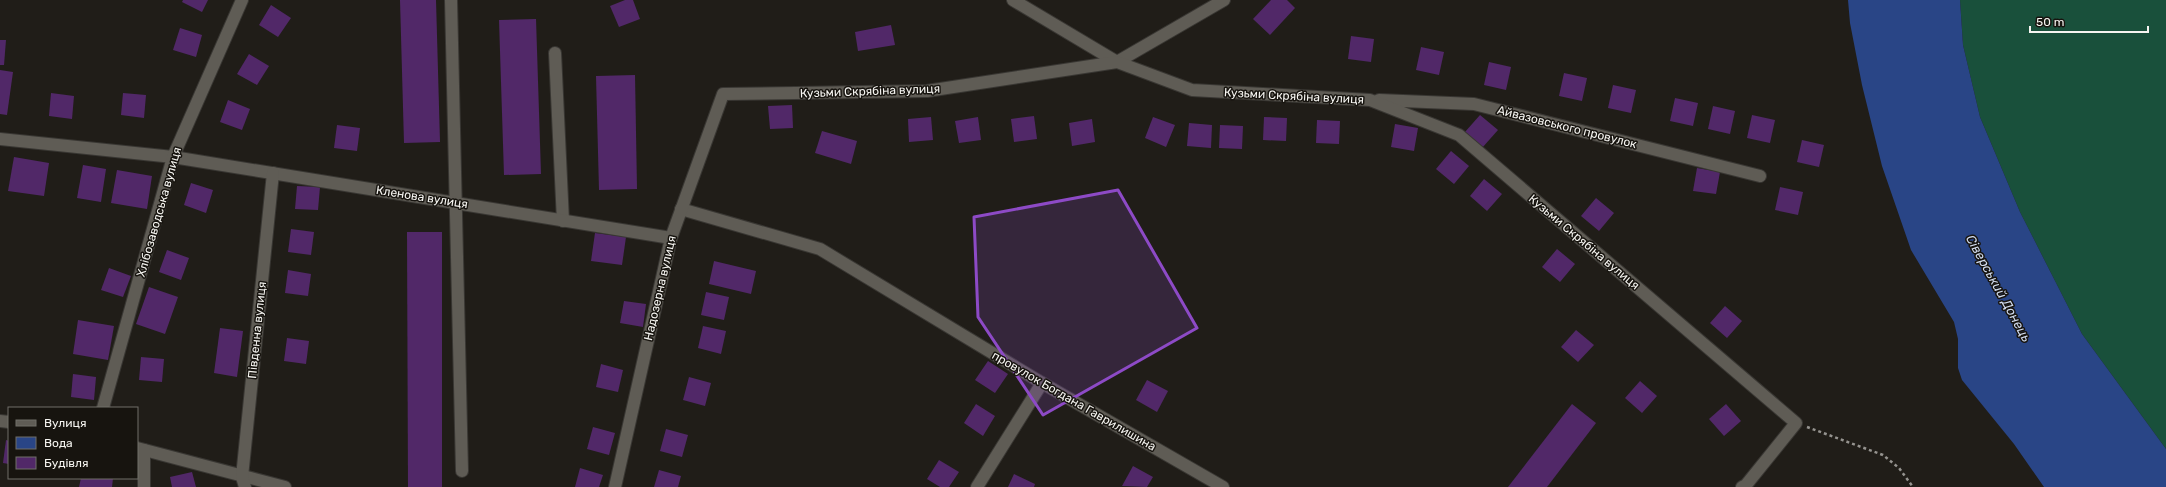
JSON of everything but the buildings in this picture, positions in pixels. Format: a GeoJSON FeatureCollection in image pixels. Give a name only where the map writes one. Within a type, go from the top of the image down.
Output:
{"type":"FeatureCollection","features":[{"type":"Feature","properties":{"kind":"street","name":"Хлібозаводська вулиця"},"geometry":{"type":"LineString","coordinates":[[103,407],[173,157],[242,0]]}},
{"type":"Feature","properties":{"kind":"street"},"geometry":{"type":"LineString","coordinates":[[451,0],[462,471]]}},
{"type":"Feature","properties":{"kind":"street"},"geometry":{"type":"LineString","coordinates":[[1014,0],[1117,62],[1224,0]]}},
{"type":"Feature","properties":{"kind":"street"},"geometry":{"type":"LineString","coordinates":[[555,53],[564,221]]}},
{"type":"Feature","properties":{"kind":"street","name":"Кузьми Скрябіна вулиця"},"geometry":{"type":"LineString","coordinates":[[723,94],[927,91],[1117,62],[1192,90],[1370,100],[1459,135],[1796,423]]}},
{"type":"Feature","properties":{"kind":"street","name":"Надозерна вулиця"},"geometry":{"type":"LineString","coordinates":[[615,487],[671,238],[723,94]]}},
{"type":"Feature","properties":{"kind":"street","name":"Айвазовського провулок"},"geometry":{"type":"LineString","coordinates":[[1370,100],[1474,104],[1760,176]]}},
{"type":"Feature","properties":{"kind":"street","name":"Кленова вулиця"},"geometry":{"type":"LineString","coordinates":[[0,139],[173,157],[671,238]]}},
{"type":"Feature","properties":{"kind":"street","name":"Південна вулиця"},"geometry":{"type":"LineString","coordinates":[[244,482],[273,173]]}},
{"type":"Feature","properties":{"kind":"street","name":"провулок Богдана Гаврилишина"},"geometry":{"type":"LineString","coordinates":[[681,209],[820,249],[1042,383],[1223,487]]}},
{"type":"Feature","properties":{"kind":"street"},"geometry":{"type":"LineString","coordinates":[[977,487],[1042,383]]}},
{"type":"Feature","properties":{"kind":"street"},"geometry":{"type":"LineString","coordinates":[[1742,487],[1746,486],[1796,423]]}},
{"type":"Feature","properties":{"kind":"street"},"geometry":{"type":"LineString","coordinates":[[144,487],[141,449],[244,482],[285,487]]}},
{"type":"Feature","properties":{"kind":"path"},"geometry":{"type":"LineString","coordinates":[[1796,423],[1883,455],[1899,468],[1913,487]]}},
{"type":"Feature","properties":{"kind":"highlighted area"},"geometry":{"type":"Polygon","coordinates":[[[1118,190],[1197,328],[1043,415],[978,317],[974,217],[1118,190]]]}},
{"type":"Feature","properties":{"kind":"green space"},"geometry":{"type":"Polygon","coordinates":[[[1960,0],[2166,0],[2166,449],[2082,334],[2020,212],[1980,117],[1963,45],[1960,0]]]}},
{"type":"Feature","properties":{"kind":"water","name":"Сіверський Донець"},"geometry":{"type":"Polygon","coordinates":[[[1848,0],[1960,0],[1963,45],[1980,117],[2020,212],[2082,334],[2166,449],[2166,487],[2044,487],[2014,444],[1962,380],[1958,368],[1958,339],[1954,322],[1911,250],[1882,166],[1862,85],[1850,23],[1848,0]]]}}]}
